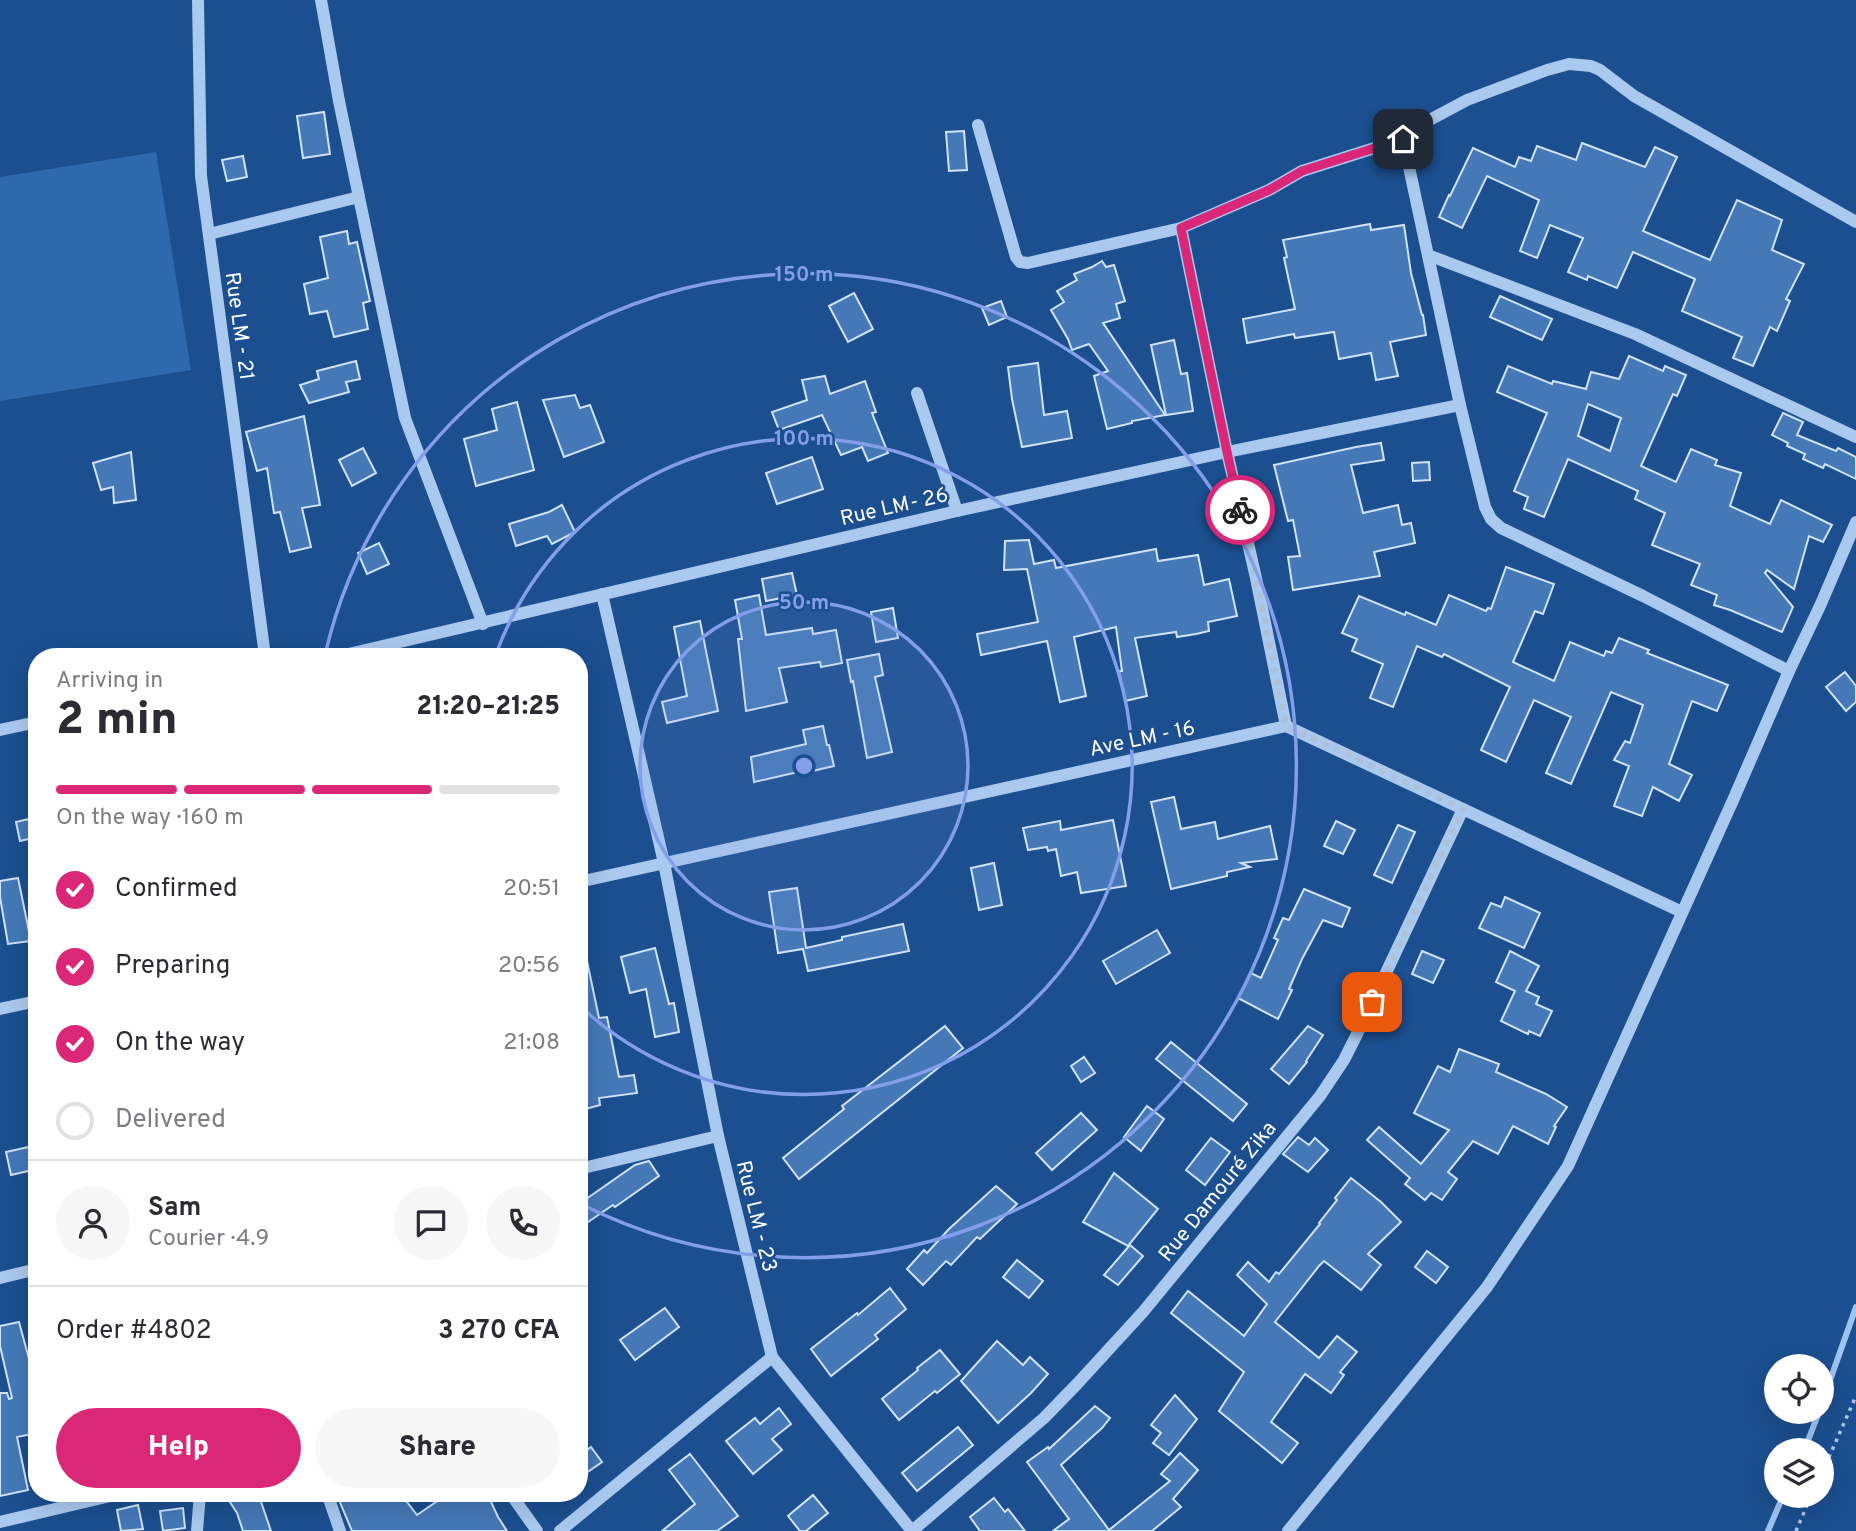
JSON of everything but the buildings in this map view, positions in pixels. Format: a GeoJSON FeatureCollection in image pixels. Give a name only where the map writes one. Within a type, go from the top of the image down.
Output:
{"type":"FeatureCollection","features":[{"type":"Feature","properties":{"kind":"street","name":"Rue LM - 21"},"geometry":{"type":"LineString","coordinates":[[198,0],[201,176],[264,648]]}},
{"type":"Feature","properties":{"kind":"street"},"geometry":{"type":"LineString","coordinates":[[321,0],[338,100],[405,418],[483,624]]}},
{"type":"Feature","properties":{"kind":"street"},"geometry":{"type":"LineString","coordinates":[[978,125],[1016,257],[1020,262],[1028,263],[1181,228],[1269,190],[1302,171],[1403,139],[1424,122],[1467,100],[1570,64],[1582,64],[1600,70],[1634,96],[1856,222]]}},
{"type":"Feature","properties":{"kind":"street"},"geometry":{"type":"LineString","coordinates":[[1403,139],[1460,405],[1485,507],[1491,519],[1501,528],[1789,670]]}},
{"type":"Feature","properties":{"kind":"street"},"geometry":{"type":"LineString","coordinates":[[209,234],[359,197]]}},
{"type":"Feature","properties":{"kind":"street"},"geometry":{"type":"LineString","coordinates":[[1181,228],[1286,726],[1682,912]]}},
{"type":"Feature","properties":{"kind":"street"},"geometry":{"type":"LineString","coordinates":[[1428,255],[1635,334],[1856,437]]}},
{"type":"Feature","properties":{"kind":"street"},"geometry":{"type":"LineString","coordinates":[[917,393],[957,511]]}},
{"type":"Feature","properties":{"kind":"street","name":"Rue LM- 26"},"geometry":{"type":"LineString","coordinates":[[376,648],[957,511],[1460,405]]}},
{"type":"Feature","properties":{"kind":"street"},"geometry":{"type":"LineString","coordinates":[[1288,1531],[1487,1287],[1568,1166],[1789,670],[1850,552],[1856,522]]}},
{"type":"Feature","properties":{"kind":"street","name":"Rue LM - 23"},"geometry":{"type":"LineString","coordinates":[[601,594],[664,863],[718,1136],[772,1357],[912,1531]]}},
{"type":"Feature","properties":{"kind":"street"},"geometry":{"type":"LineString","coordinates":[[0,730],[28,724]]}},
{"type":"Feature","properties":{"kind":"street","name":"Ave LM - 16"},"geometry":{"type":"LineString","coordinates":[[588,880],[1286,726]]}},
{"type":"Feature","properties":{"kind":"street","name":"Rue Damouré Zika"},"geometry":{"type":"LineString","coordinates":[[912,1531],[1044,1418],[1077,1384],[1151,1301],[1320,1096],[1344,1060],[1361,1026],[1463,809]]}},
{"type":"Feature","properties":{"kind":"street"},"geometry":{"type":"LineString","coordinates":[[0,1009],[28,1003]]}},
{"type":"Feature","properties":{"kind":"street"},"geometry":{"type":"LineString","coordinates":[[588,1167],[718,1136]]}},
{"type":"Feature","properties":{"kind":"street"},"geometry":{"type":"LineString","coordinates":[[0,1278],[28,1271]]}},
{"type":"Feature","properties":{"kind":"street"},"geometry":{"type":"LineString","coordinates":[[560,1531],[772,1357]]}},
{"type":"Feature","properties":{"kind":"street"},"geometry":{"type":"LineString","coordinates":[[0,1522],[85,1502]]}},
{"type":"Feature","properties":{"kind":"street"},"geometry":{"type":"LineString","coordinates":[[197,1531],[199,1502]]}},
{"type":"Feature","properties":{"kind":"street"},"geometry":{"type":"LineString","coordinates":[[330,1502],[340,1531]]}},
{"type":"Feature","properties":{"kind":"street"},"geometry":{"type":"LineString","coordinates":[[516,1502],[537,1531]]}},
{"type":"Feature","properties":{"kind":"path"},"geometry":{"type":"LineString","coordinates":[[1834,1446],[1856,1396]]}},
{"type":"Feature","properties":{"kind":"path"},"geometry":{"type":"LineString","coordinates":[[1796,1531],[1806,1508]]}},
{"type":"Feature","properties":{"kind":"shaded area"},"geometry":{"type":"Polygon","coordinates":[[[156,152],[191,370],[0,401],[0,177],[156,152]]]}},
{"type":"Feature","properties":{"kind":"waterway"},"geometry":{"type":"LineString","coordinates":[[1834,1369],[1856,1307]]}},
{"type":"Feature","properties":{"kind":"waterway"},"geometry":{"type":"LineString","coordinates":[[1809,1438],[1814,1424]]}},
{"type":"Feature","properties":{"kind":"waterway"},"geometry":{"type":"LineString","coordinates":[[1768,1531],[1778,1508]]}},
{"type":"Feature","properties":{"kind":"way so far"},"geometry":{"type":"LineString","coordinates":[[1240,510],[1286,726],[1463,809],[1372,1002]]}},
{"type":"Feature","properties":{"kind":"route"},"geometry":{"type":"LineString","coordinates":[[1240,510],[1181,228],[1275,188],[1302,171],[1403,139]]}}]}
